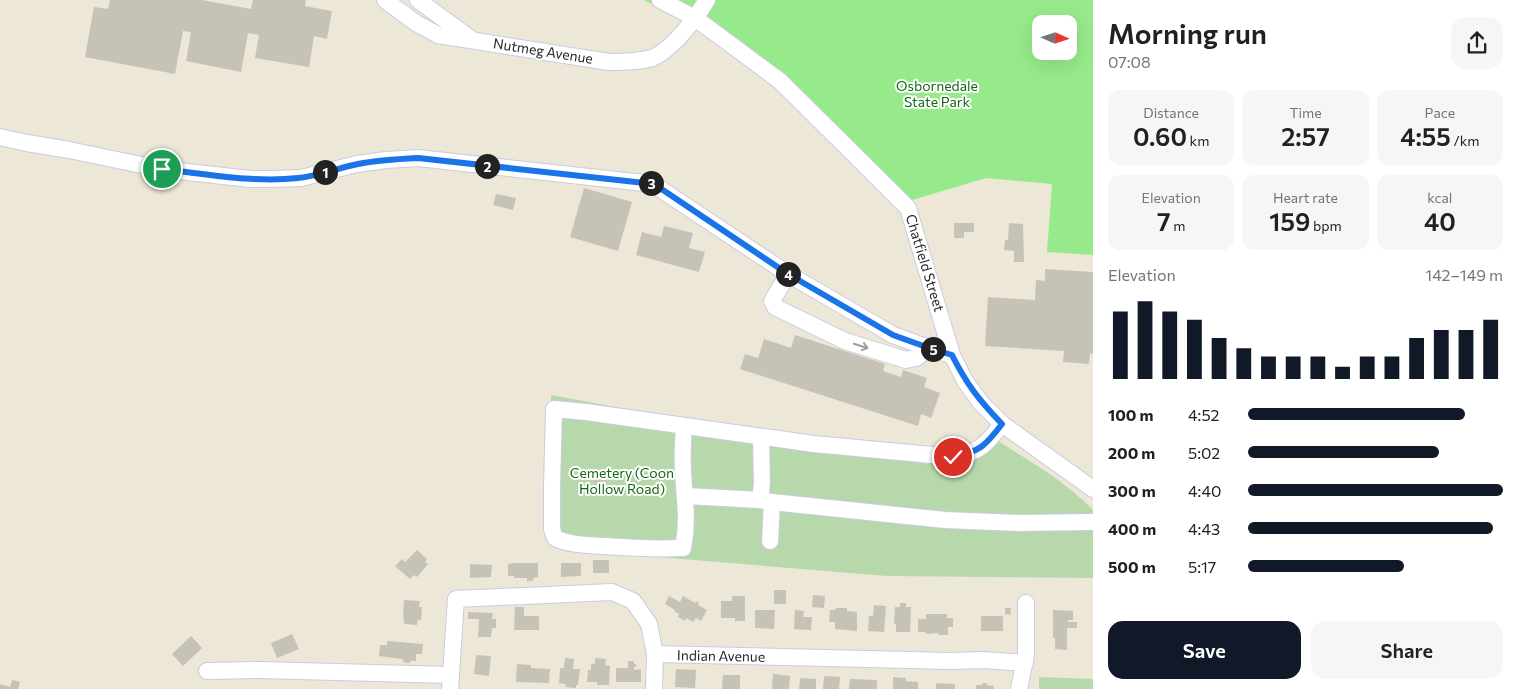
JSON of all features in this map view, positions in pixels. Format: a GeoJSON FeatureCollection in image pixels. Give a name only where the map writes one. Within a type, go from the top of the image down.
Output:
{"type":"FeatureCollection","features":[{"type":"Feature","properties":{"kind":"street","name":"Nutmeg Avenue"},"geometry":{"type":"LineString","coordinates":[[385,0],[416,23],[438,35],[609,62],[630,62],[652,58],[668,48],[696,18],[707,0]]}},
{"type":"Feature","properties":{"kind":"street"},"geometry":{"type":"LineString","coordinates":[[418,0],[473,40]]}},
{"type":"Feature","properties":{"kind":"street","name":"Chatfield Street"},"geometry":{"type":"LineString","coordinates":[[660,0],[696,18],[780,81],[908,208],[952,355],[965,381],[981,403],[1002,424],[1093,489]]}},
{"type":"Feature","properties":{"kind":"street"},"geometry":{"type":"LineString","coordinates":[[0,137],[162,169],[250,179],[301,178],[357,164],[418,158],[654,184],[788,274],[893,335],[952,355]]}},
{"type":"Feature","properties":{"kind":"street"},"geometry":{"type":"LineString","coordinates":[[788,274],[772,301],[775,307],[845,341],[906,360],[916,358],[929,348]]}},
{"type":"Feature","properties":{"kind":"street"},"geometry":{"type":"LineString","coordinates":[[684,426],[683,472],[686,496],[686,525],[683,548],[654,550],[583,545],[555,538],[552,529],[554,409],[586,412],[824,445],[953,457],[968,454],[982,448],[1002,424]]}},
{"type":"Feature","properties":{"kind":"street"},"geometry":{"type":"LineString","coordinates":[[762,437],[762,483],[766,501],[770,541]]}},
{"type":"Feature","properties":{"kind":"street"},"geometry":{"type":"LineString","coordinates":[[686,496],[766,501],[945,520],[1020,523],[1093,522]]}},
{"type":"Feature","properties":{"kind":"street"},"geometry":{"type":"LineString","coordinates":[[207,671],[260,670],[450,682],[456,599],[612,592],[633,601],[649,624],[655,654],[654,689]]}},
{"type":"Feature","properties":{"kind":"street"},"geometry":{"type":"LineString","coordinates":[[1020,689],[1025,663],[1026,604]]}},
{"type":"Feature","properties":{"kind":"street","name":"Indian Avenue"},"geometry":{"type":"LineString","coordinates":[[655,654],[1025,663]]}},
{"type":"Feature","properties":{"kind":"green space","name":"Osbornedale State Park"},"geometry":{"type":"Polygon","coordinates":[[[644,0],[1093,0],[1093,255],[1047,252],[1052,184],[986,178],[909,201],[867,157],[706,32],[644,0]]]}},
{"type":"Feature","properties":{"kind":"green space","name":"Cemetery (Coon Hollow Road)"},"geometry":{"type":"Polygon","coordinates":[[[551,395],[746,430],[957,450],[990,436],[1057,479],[1093,510],[1093,578],[887,576],[670,558],[549,544],[551,395]]]}},
{"type":"Feature","properties":{"kind":"green space"},"geometry":{"type":"Polygon","coordinates":[[[1039,677],[1093,679],[1093,689],[1039,689],[1039,677]]]}},
{"type":"Feature","properties":{"kind":"building"},"geometry":{"type":"Polygon","coordinates":[[[110,0],[202,0],[251,9],[253,0],[306,0],[305,6],[332,11],[327,39],[314,36],[309,67],[255,58],[259,35],[248,33],[241,72],[186,61],[191,32],[183,31],[175,74],[85,57],[94,7],[108,9],[110,0]]]}},
{"type":"Feature","properties":{"kind":"building"},"geometry":{"type":"Polygon","coordinates":[[[584,188],[632,202],[618,251],[570,237],[584,188]]]}},
{"type":"Feature","properties":{"kind":"building"},"geometry":{"type":"Polygon","coordinates":[[[496,194],[516,198],[513,210],[493,205],[496,194]]]}},
{"type":"Feature","properties":{"kind":"building"},"geometry":{"type":"Polygon","coordinates":[[[954,223],[974,223],[974,232],[964,232],[964,238],[954,238],[954,223]]]}},
{"type":"Feature","properties":{"kind":"building"},"geometry":{"type":"Polygon","coordinates":[[[1009,223],[1023,224],[1024,262],[1014,262],[1014,251],[1004,250],[1005,240],[1008,240],[1009,223]]]}},
{"type":"Feature","properties":{"kind":"building"},"geometry":{"type":"Polygon","coordinates":[[[664,226],[693,233],[689,248],[705,252],[699,272],[636,255],[642,232],[661,237],[664,226]]]}},
{"type":"Feature","properties":{"kind":"building"},"geometry":{"type":"Polygon","coordinates":[[[1045,269],[1093,272],[1093,354],[1090,353],[1089,364],[1063,362],[1064,351],[985,346],[988,297],[1035,300],[1036,280],[1045,281],[1045,269]]]}},
{"type":"Feature","properties":{"kind":"building"},"geometry":{"type":"Polygon","coordinates":[[[795,335],[885,364],[883,371],[901,377],[903,370],[927,378],[924,387],[940,393],[931,418],[921,414],[918,426],[740,369],[745,354],[758,358],[764,339],[791,348],[795,335]]]}},
{"type":"Feature","properties":{"kind":"building"},"geometry":{"type":"Polygon","coordinates":[[[594,472],[605,472],[605,483],[594,483],[594,472]]]}},
{"type":"Feature","properties":{"kind":"building"},"geometry":{"type":"Polygon","coordinates":[[[417,550],[427,559],[425,562],[428,564],[417,577],[414,575],[410,579],[395,566],[402,559],[405,562],[417,550]]]}},
{"type":"Feature","properties":{"kind":"building"},"geometry":{"type":"Polygon","coordinates":[[[593,560],[609,560],[609,573],[593,573],[593,560]]]}},
{"type":"Feature","properties":{"kind":"building"},"geometry":{"type":"Polygon","coordinates":[[[538,563],[538,577],[533,578],[533,581],[527,581],[527,578],[508,576],[508,564],[538,563]]]}},
{"type":"Feature","properties":{"kind":"building"},"geometry":{"type":"Polygon","coordinates":[[[561,563],[581,563],[581,576],[561,577],[561,563]]]}},
{"type":"Feature","properties":{"kind":"building"},"geometry":{"type":"Polygon","coordinates":[[[470,564],[492,565],[491,577],[470,578],[470,564]]]}},
{"type":"Feature","properties":{"kind":"building"},"geometry":{"type":"Polygon","coordinates":[[[774,590],[786,590],[786,604],[774,604],[774,590]]]}},
{"type":"Feature","properties":{"kind":"building"},"geometry":{"type":"Polygon","coordinates":[[[813,595],[825,596],[824,608],[812,607],[813,595]]]}},
{"type":"Feature","properties":{"kind":"building"},"geometry":{"type":"Polygon","coordinates":[[[669,596],[680,602],[683,596],[695,603],[696,601],[699,603],[698,605],[707,610],[701,621],[696,618],[693,622],[686,618],[685,621],[678,617],[679,614],[675,610],[665,604],[669,596]]]}},
{"type":"Feature","properties":{"kind":"building"},"geometry":{"type":"Polygon","coordinates":[[[732,596],[745,596],[745,621],[735,621],[735,618],[721,618],[721,601],[732,601],[732,596]]]}},
{"type":"Feature","properties":{"kind":"building"},"geometry":{"type":"Polygon","coordinates":[[[404,600],[420,601],[419,607],[422,607],[421,620],[418,620],[417,625],[404,624],[404,600]]]}},
{"type":"Feature","properties":{"kind":"building"},"geometry":{"type":"Polygon","coordinates":[[[900,603],[906,603],[906,607],[911,607],[910,632],[896,632],[896,624],[894,624],[895,607],[900,607],[900,603]]]}},
{"type":"Feature","properties":{"kind":"building"},"geometry":{"type":"Polygon","coordinates":[[[874,605],[886,606],[884,632],[868,631],[869,616],[873,616],[874,605]]]}},
{"type":"Feature","properties":{"kind":"building"},"geometry":{"type":"Polygon","coordinates":[[[515,607],[524,607],[524,616],[539,616],[539,630],[514,630],[515,607]]]}},
{"type":"Feature","properties":{"kind":"building"},"geometry":{"type":"Polygon","coordinates":[[[836,608],[847,608],[847,611],[857,612],[857,631],[835,629],[835,622],[829,622],[830,610],[835,610],[836,608]]]}},
{"type":"Feature","properties":{"kind":"building"},"geometry":{"type":"Polygon","coordinates":[[[1005,608],[1011,608],[1010,615],[1005,614],[1005,608]]]}},
{"type":"Feature","properties":{"kind":"building"},"geometry":{"type":"Polygon","coordinates":[[[755,610],[775,610],[774,629],[755,628],[755,610]]]}},
{"type":"Feature","properties":{"kind":"building"},"geometry":{"type":"Polygon","coordinates":[[[795,610],[804,611],[803,617],[812,617],[811,630],[794,629],[795,610]]]}},
{"type":"Feature","properties":{"kind":"building"},"geometry":{"type":"Polygon","coordinates":[[[1053,610],[1073,611],[1073,620],[1068,620],[1068,622],[1077,622],[1077,628],[1067,628],[1067,650],[1055,649],[1053,610]]]}},
{"type":"Feature","properties":{"kind":"building"},"geometry":{"type":"Polygon","coordinates":[[[468,612],[493,613],[492,619],[496,619],[496,628],[492,628],[491,637],[478,637],[479,619],[468,619],[468,612]]]}},
{"type":"Feature","properties":{"kind":"building"},"geometry":{"type":"Polygon","coordinates":[[[926,614],[947,614],[947,618],[953,618],[953,627],[948,627],[948,635],[918,632],[918,619],[926,619],[926,614]]]}},
{"type":"Feature","properties":{"kind":"building"},"geometry":{"type":"Polygon","coordinates":[[[981,616],[1003,616],[1003,631],[981,631],[981,616]]]}},
{"type":"Feature","properties":{"kind":"building"},"geometry":{"type":"Polygon","coordinates":[[[292,634],[299,649],[277,658],[271,643],[292,634]]]}},
{"type":"Feature","properties":{"kind":"building"},"geometry":{"type":"Polygon","coordinates":[[[191,636],[202,648],[183,666],[172,654],[191,636]]]}},
{"type":"Feature","properties":{"kind":"building"},"geometry":{"type":"Polygon","coordinates":[[[387,641],[423,644],[422,654],[416,654],[416,661],[410,661],[410,663],[405,663],[402,659],[379,656],[380,645],[387,645],[387,641]]]}},
{"type":"Feature","properties":{"kind":"building"},"geometry":{"type":"Polygon","coordinates":[[[476,655],[491,656],[489,676],[474,674],[476,655]]]}},
{"type":"Feature","properties":{"kind":"building"},"geometry":{"type":"Polygon","coordinates":[[[565,658],[574,659],[573,669],[580,669],[576,688],[565,687],[566,684],[559,683],[560,668],[564,668],[565,658]]]}},
{"type":"Feature","properties":{"kind":"building"},"geometry":{"type":"Polygon","coordinates":[[[595,658],[606,659],[605,665],[610,666],[609,685],[597,685],[597,682],[587,682],[588,670],[591,670],[591,664],[595,664],[595,658]]]}},
{"type":"Feature","properties":{"kind":"building"},"geometry":{"type":"Polygon","coordinates":[[[628,661],[634,661],[634,664],[636,664],[634,670],[641,669],[641,682],[616,682],[616,668],[628,668],[628,661]]]}},
{"type":"Feature","properties":{"kind":"building"},"geometry":{"type":"Polygon","coordinates":[[[517,664],[531,665],[531,668],[550,669],[549,683],[516,682],[517,664]]]}},
{"type":"Feature","properties":{"kind":"building"},"geometry":{"type":"Polygon","coordinates":[[[676,669],[696,670],[695,688],[675,687],[676,669]]]}},
{"type":"Feature","properties":{"kind":"building"},"geometry":{"type":"Polygon","coordinates":[[[773,674],[790,676],[789,689],[772,689],[773,674]]]}},
{"type":"Feature","properties":{"kind":"building"},"geometry":{"type":"Polygon","coordinates":[[[723,675],[740,675],[740,689],[722,689],[723,675]]]}},
{"type":"Feature","properties":{"kind":"building"},"geometry":{"type":"Polygon","coordinates":[[[824,676],[840,677],[839,689],[823,689],[824,676]]]}},
{"type":"Feature","properties":{"kind":"building"},"geometry":{"type":"Polygon","coordinates":[[[893,677],[906,678],[906,681],[918,682],[918,689],[893,689],[893,677]]]}},
{"type":"Feature","properties":{"kind":"building"},"geometry":{"type":"Polygon","coordinates":[[[800,678],[816,679],[816,689],[799,689],[800,678]]]}},
{"type":"Feature","properties":{"kind":"building"},"geometry":{"type":"Polygon","coordinates":[[[850,679],[877,680],[877,689],[849,689],[850,679]]]}},
{"type":"Feature","properties":{"kind":"building"},"geometry":{"type":"Polygon","coordinates":[[[12,680],[20,682],[18,689],[0,689],[0,684],[10,687],[12,680]]]}},
{"type":"Feature","properties":{"kind":"building"},"geometry":{"type":"Polygon","coordinates":[[[936,683],[955,684],[955,689],[936,689],[936,683]]]}},
{"type":"Feature","properties":{"kind":"building"},"geometry":{"type":"Polygon","coordinates":[[[983,683],[994,686],[994,689],[976,689],[976,685],[982,685],[983,683]]]}},
{"type":"Feature","properties":{"kind":"route"},"geometry":{"type":"LineString","coordinates":[[162,169],[272,180],[301,178],[357,164],[418,158],[654,184],[788,274],[893,335],[952,355],[965,381],[981,403],[1002,424],[982,448],[968,454],[953,457]]}}]}
